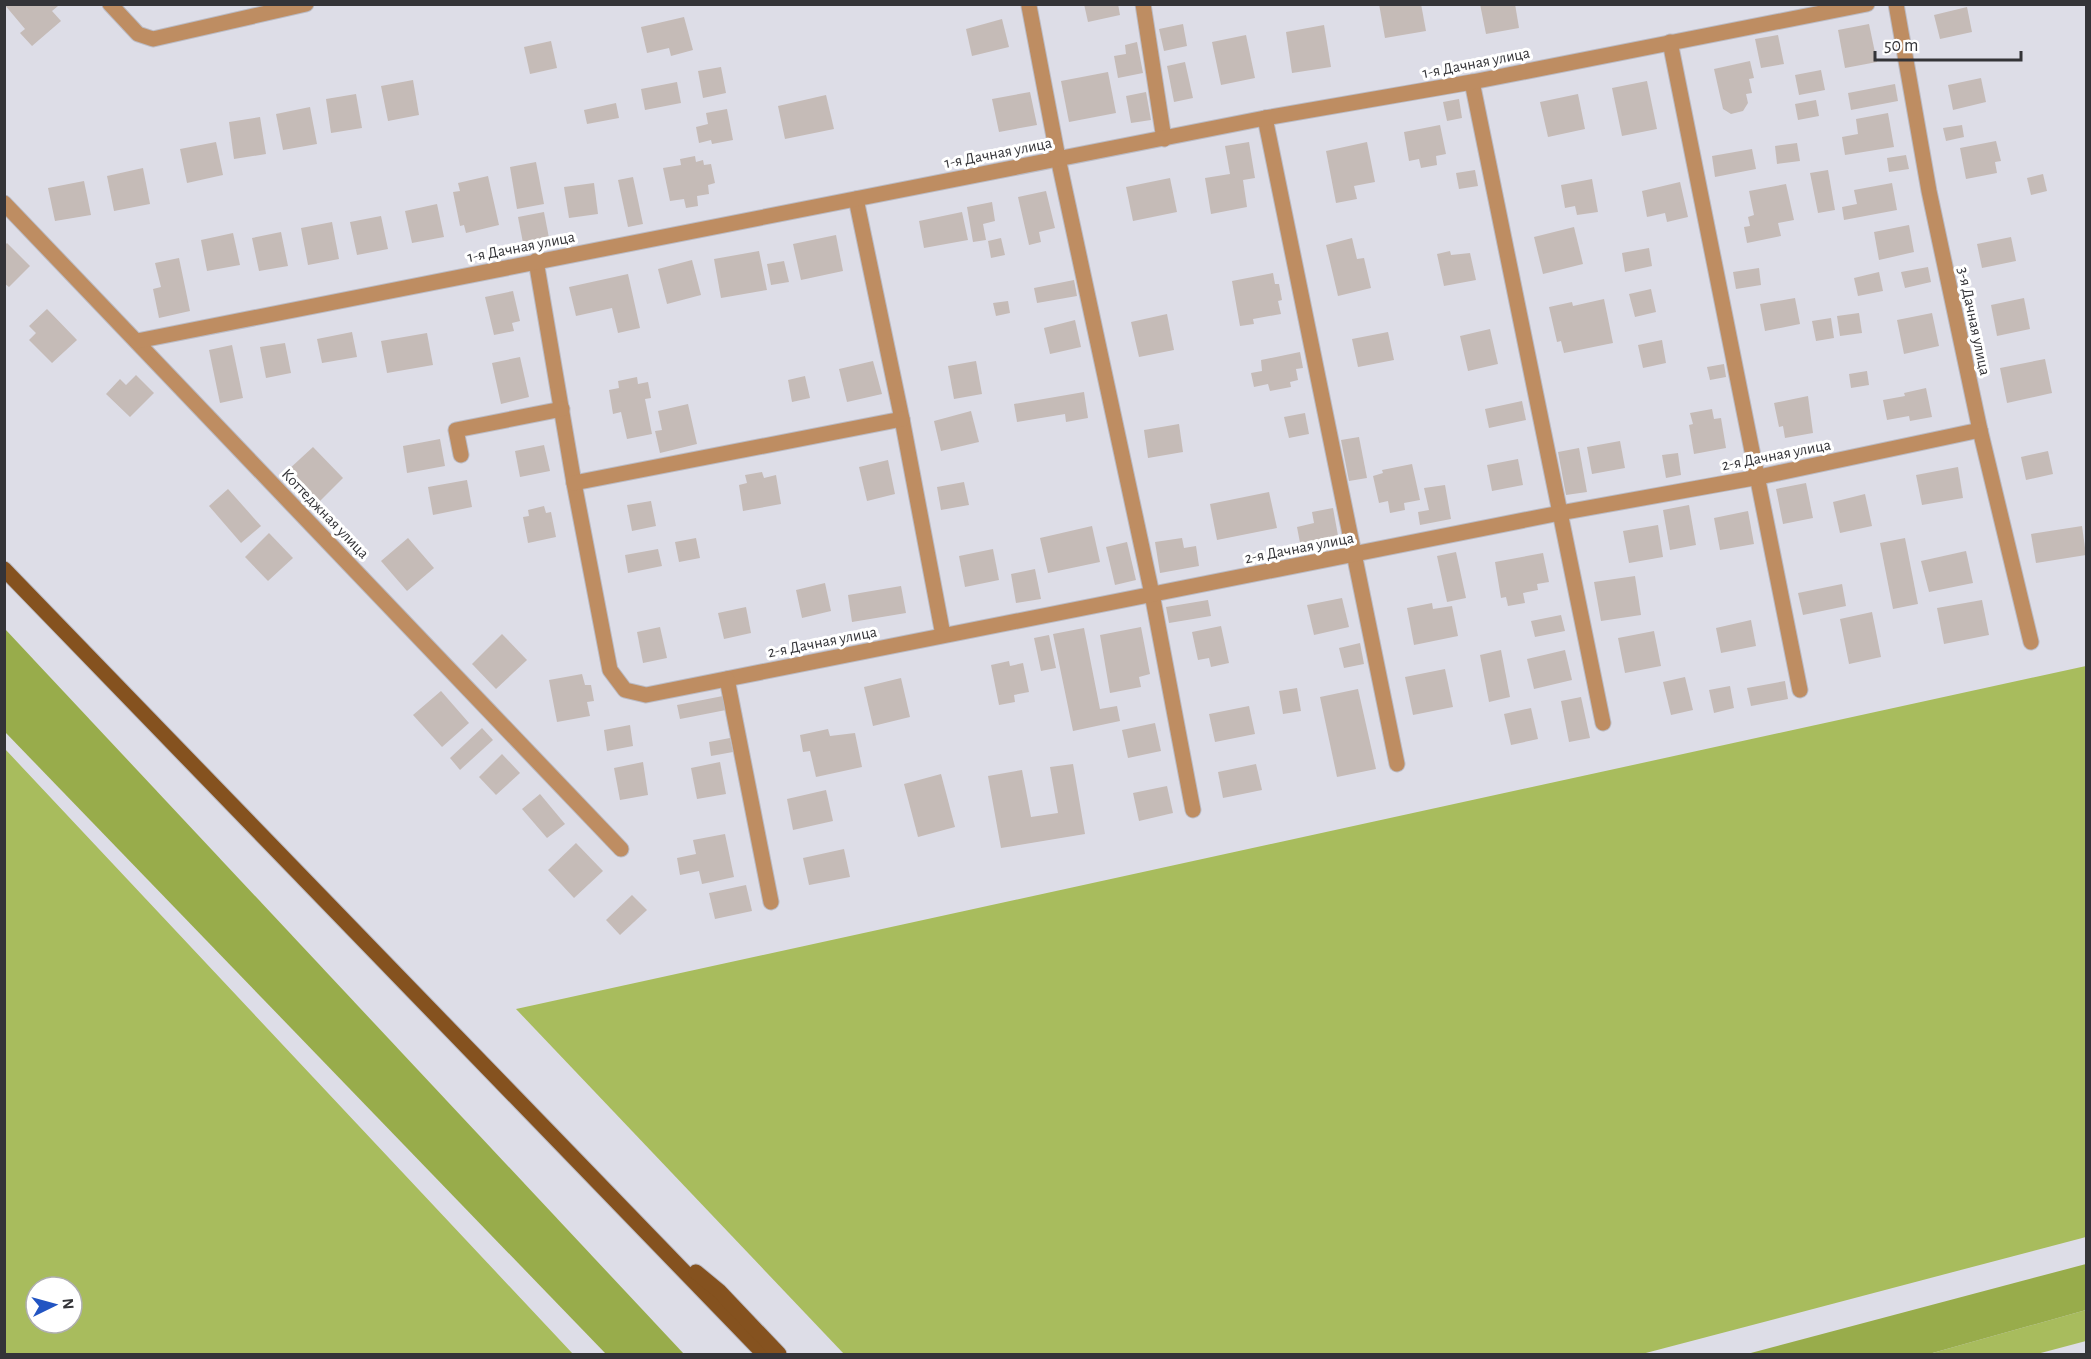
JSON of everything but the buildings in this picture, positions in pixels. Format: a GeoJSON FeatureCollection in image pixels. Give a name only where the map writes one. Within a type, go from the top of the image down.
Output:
{"type":"FeatureCollection","features":[{"type":"Feature","properties":{"kind":"main road"},"geometry":{"type":"LineString","coordinates":[[4,568],[764,1354]]}},
{"type":"Feature","properties":{"kind":"main road"},"geometry":{"type":"LineString","coordinates":[[626,1211],[719,1292],[779,1354]]}},
{"type":"Feature","properties":{"kind":"street"},"geometry":{"type":"LineString","coordinates":[[110,4],[138,34],[153,39],[254,10],[306,4]]}},
{"type":"Feature","properties":{"kind":"street"},"geometry":{"type":"LineString","coordinates":[[1143,4],[1164,139]]}},
{"type":"Feature","properties":{"kind":"street","name":"1-я Дачная улица"},"geometry":{"type":"LineString","coordinates":[[137,341],[856,200],[1058,158],[1265,118],[1472,82],[1867,4]]}},
{"type":"Feature","properties":{"kind":"street","name":"3-я Дачная улица"},"geometry":{"type":"LineString","coordinates":[[1896,4],[1929,191],[1980,430],[2031,642]]}},
{"type":"Feature","properties":{"kind":"street"},"geometry":{"type":"LineString","coordinates":[[1029,6],[1058,158],[1152,594],[1194,810]]}},
{"type":"Feature","properties":{"kind":"street"},"geometry":{"type":"LineString","coordinates":[[1670,42],[1800,690]]}},
{"type":"Feature","properties":{"kind":"street"},"geometry":{"type":"LineString","coordinates":[[1472,82],[1603,723]]}},
{"type":"Feature","properties":{"kind":"street"},"geometry":{"type":"LineString","coordinates":[[1265,118],[1397,764]]}},
{"type":"Feature","properties":{"kind":"street"},"geometry":{"type":"LineString","coordinates":[[856,200],[902,419],[943,635]]}},
{"type":"Feature","properties":{"kind":"street","name":"Коттеджная улица"},"geometry":{"type":"LineString","coordinates":[[4,203],[621,849]]}},
{"type":"Feature","properties":{"kind":"street"},"geometry":{"type":"LineString","coordinates":[[536,261],[574,483],[902,419]]}},
{"type":"Feature","properties":{"kind":"street"},"geometry":{"type":"LineString","coordinates":[[461,455],[456,430],[561,409]]}},
{"type":"Feature","properties":{"kind":"street","name":"2-я Дачная улица"},"geometry":{"type":"LineString","coordinates":[[574,483],[610,670],[625,690],[646,695],[1560,513],[1759,477],[1980,430]]}},
{"type":"Feature","properties":{"kind":"street"},"geometry":{"type":"LineString","coordinates":[[727,678],[771,902]]}},
{"type":"Feature","properties":{"kind":"green space"},"geometry":{"type":"Polygon","coordinates":[[[5,629],[684,1354],[606,1354],[5,732],[5,629]]]}},
{"type":"Feature","properties":{"kind":"green space"},"geometry":{"type":"Polygon","coordinates":[[[2086,666],[2086,1237],[1642,1354],[844,1354],[516,1009],[2086,666]]]}},
{"type":"Feature","properties":{"kind":"green space"},"geometry":{"type":"Polygon","coordinates":[[[5,749],[573,1354],[5,1354],[5,749]]]}},
{"type":"Feature","properties":{"kind":"green space"},"geometry":{"type":"Polygon","coordinates":[[[2086,1264],[2086,1310],[1929,1354],[1747,1354],[2086,1264]]]}},
{"type":"Feature","properties":{"kind":"green space"},"geometry":{"type":"Polygon","coordinates":[[[2086,1310],[2086,1341],[2037,1354],[1929,1354],[2086,1310]]]}}]}
